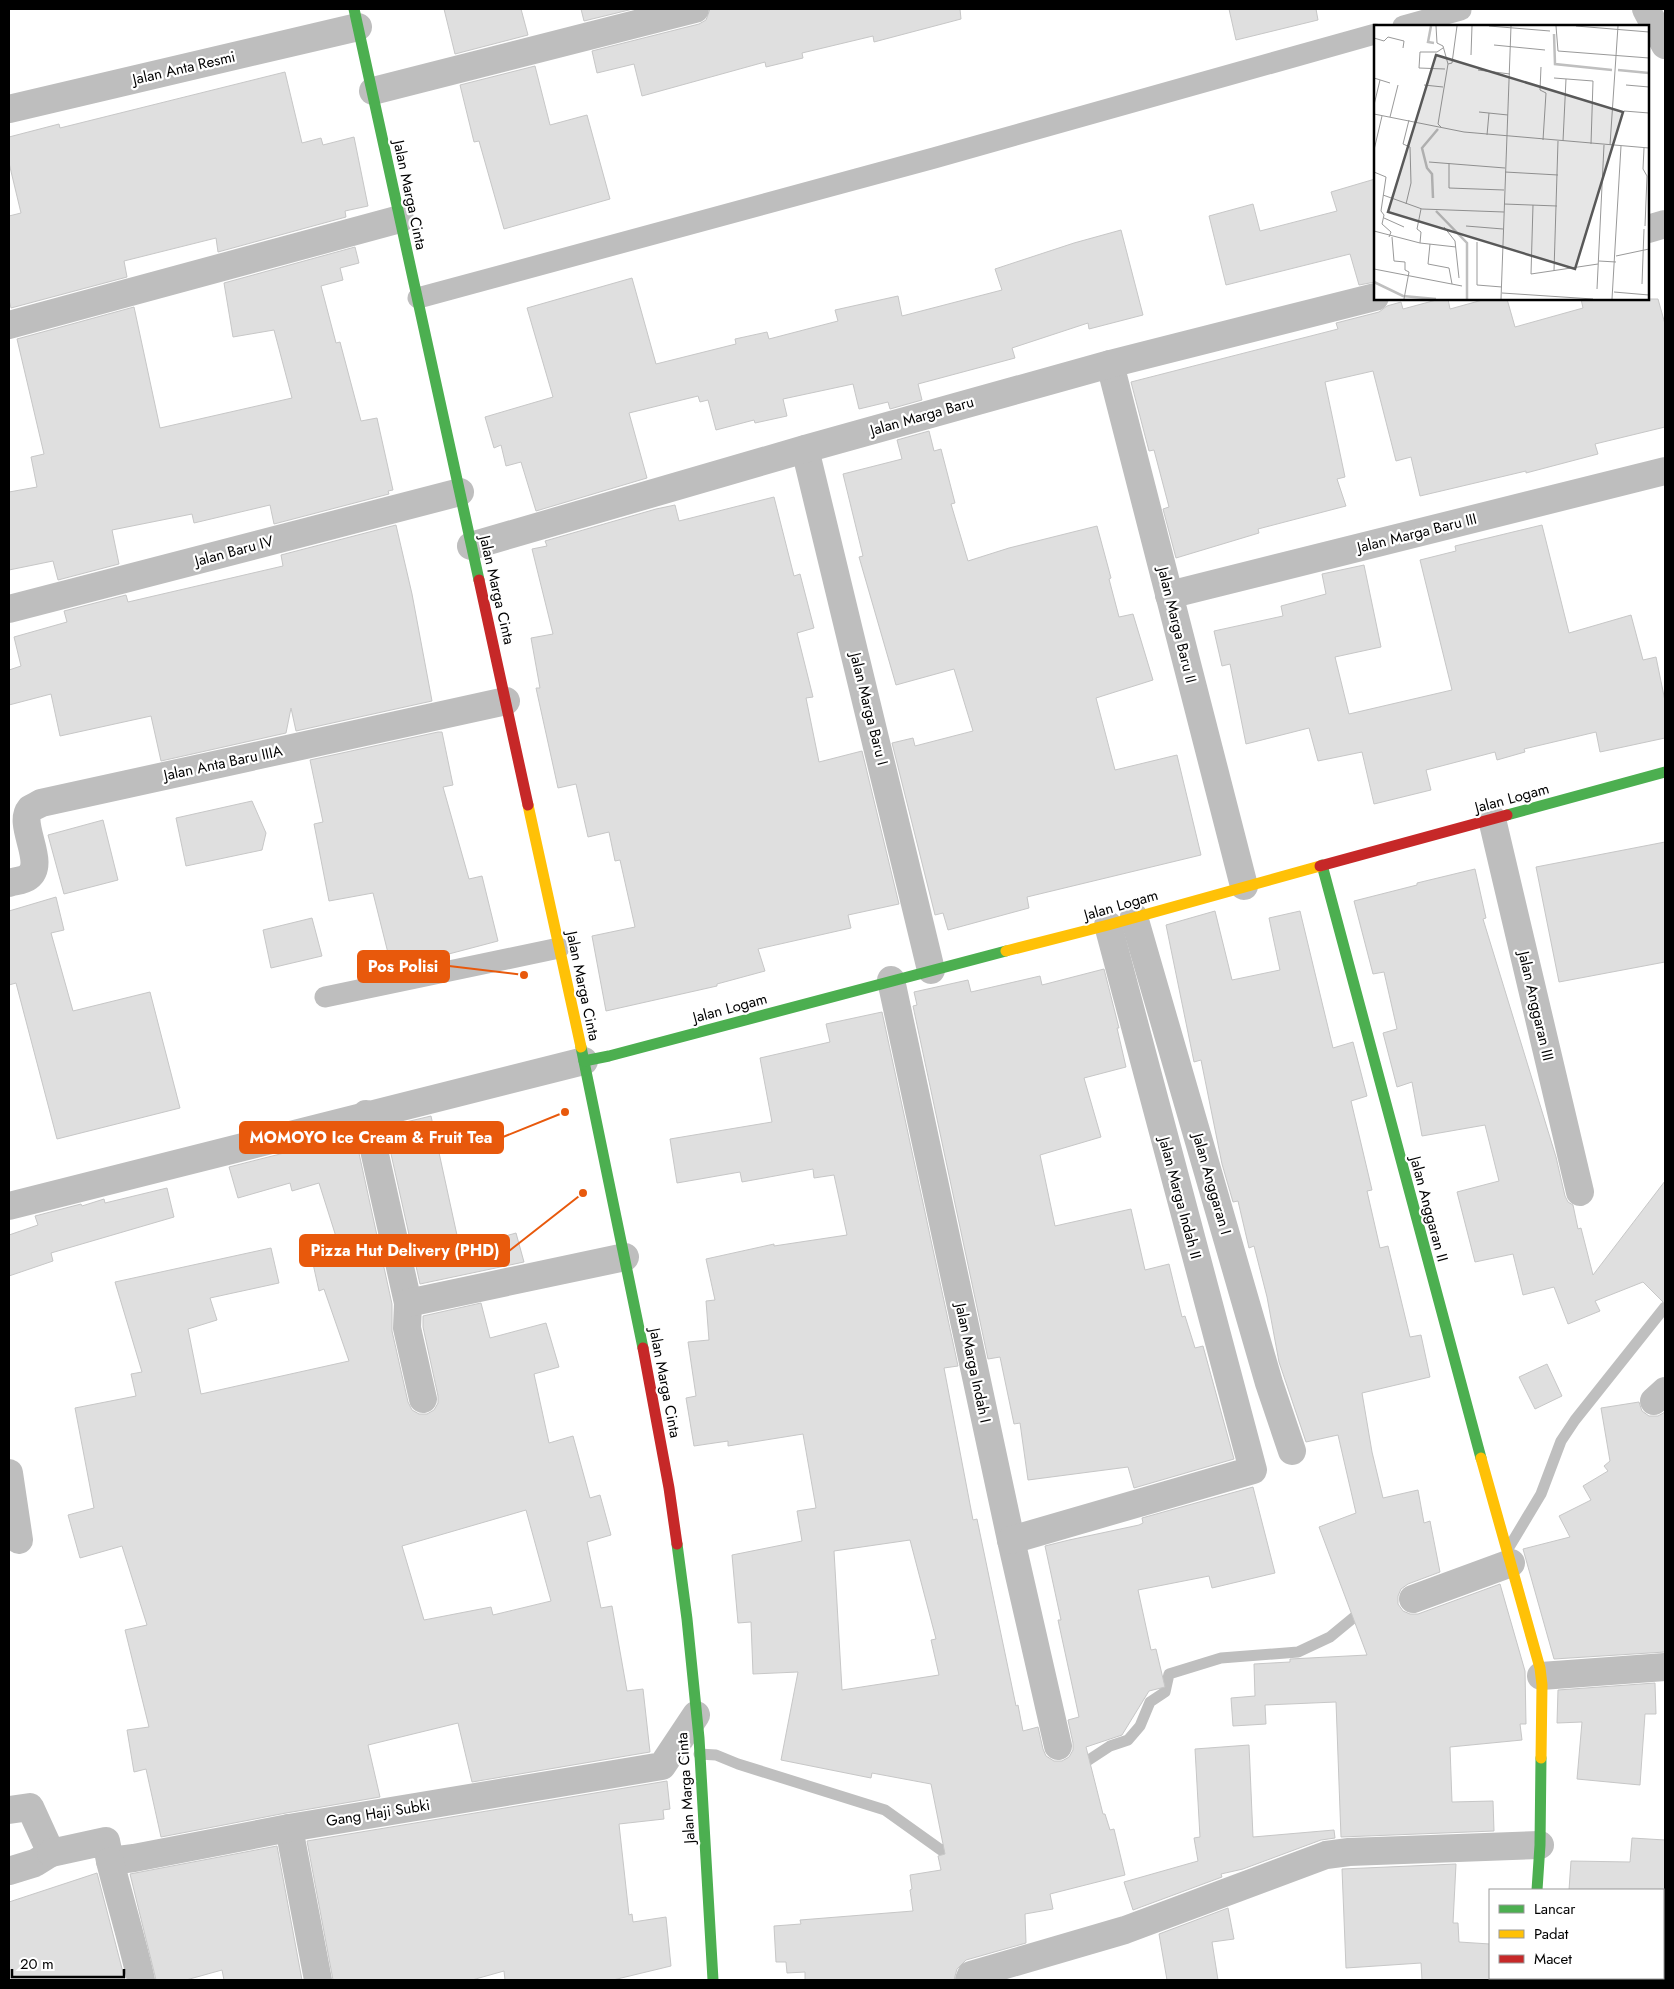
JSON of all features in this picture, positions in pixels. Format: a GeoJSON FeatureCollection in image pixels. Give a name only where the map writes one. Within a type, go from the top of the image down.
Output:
{"type":"FeatureCollection","features":[{"type":"Feature","properties":{"kind":"street"},"geometry":{"type":"LineString","coordinates":[[373,91],[695,9]]}},
{"type":"Feature","properties":{"kind":"street"},"geometry":{"type":"LineString","coordinates":[[1646,9],[1665,45]]}},
{"type":"Feature","properties":{"kind":"street","name":"Jalan Marga Cinta"},"geometry":{"type":"LineString","coordinates":[[356,18],[585,1064],[625,1257],[669,1488],[687,1619],[698,1727],[712,1980]]}},
{"type":"Feature","properties":{"kind":"street","name":"Jalan Anta Resmi"},"geometry":{"type":"LineString","coordinates":[[9,109],[356,18]]}},
{"type":"Feature","properties":{"kind":"street"},"geometry":{"type":"LineString","coordinates":[[9,325],[400,219]]}},
{"type":"Feature","properties":{"kind":"street"},"geometry":{"type":"LineString","coordinates":[[1649,228],[1665,224]]}},
{"type":"Feature","properties":{"kind":"street","name":"Jalan Marga Baru"},"geometry":{"type":"LineString","coordinates":[[472,546],[805,449],[1110,364],[1374,297]]}},
{"type":"Feature","properties":{"kind":"street","name":"Jalan Marga Baru II"},"geometry":{"type":"LineString","coordinates":[[1110,364],[1244,886]]}},
{"type":"Feature","properties":{"kind":"street","name":"Jalan Marga Baru I"},"geometry":{"type":"LineString","coordinates":[[805,449],[931,970]]}},
{"type":"Feature","properties":{"kind":"street","name":"Jalan Marga Baru III"},"geometry":{"type":"LineString","coordinates":[[1169,595],[1665,471]]}},
{"type":"Feature","properties":{"kind":"street","name":"Jalan Baru IV"},"geometry":{"type":"LineString","coordinates":[[9,609],[460,492]]}},
{"type":"Feature","properties":{"kind":"street","name":"Jalan Anta Baru IIIA"},"geometry":{"type":"LineString","coordinates":[[9,883],[27,878],[32,873],[35,865],[26,818],[31,809],[40,803],[506,701]]}},
{"type":"Feature","properties":{"kind":"street","name":"Jalan Logam"},"geometry":{"type":"LineString","coordinates":[[585,1064],[891,980],[1108,925],[1244,886],[1665,772]]}},
{"type":"Feature","properties":{"kind":"street","name":"Jalan Anggaran III"},"geometry":{"type":"LineString","coordinates":[[1492,819],[1580,1192]]}},
{"type":"Feature","properties":{"kind":"street","name":"Jalan Anggaran II"},"geometry":{"type":"LineString","coordinates":[[1322,865],[1452,1357],[1509,1555],[1541,1676],[1540,1845],[1536,1889]]}},
{"type":"Feature","properties":{"kind":"street","name":"Jalan Anggaran I"},"geometry":{"type":"LineString","coordinates":[[1134,917],[1269,1382],[1292,1451]]}},
{"type":"Feature","properties":{"kind":"street","name":"Jalan Marga Indah II"},"geometry":{"type":"LineString","coordinates":[[1011,1540],[1253,1470],[1108,925]]}},
{"type":"Feature","properties":{"kind":"street","name":"Jalan Marga Indah I"},"geometry":{"type":"LineString","coordinates":[[891,980],[1011,1540],[1058,1746]]}},
{"type":"Feature","properties":{"kind":"street"},"geometry":{"type":"LineString","coordinates":[[9,1206],[366,1114],[585,1064]]}},
{"type":"Feature","properties":{"kind":"street"},"geometry":{"type":"LineString","coordinates":[[366,1114],[408,1302],[407,1328],[423,1399]]}},
{"type":"Feature","properties":{"kind":"street"},"geometry":{"type":"LineString","coordinates":[[408,1302],[625,1257]]}},
{"type":"Feature","properties":{"kind":"street"},"geometry":{"type":"LineString","coordinates":[[1233,1394],[1269,1382]]}},
{"type":"Feature","properties":{"kind":"street"},"geometry":{"type":"LineString","coordinates":[[9,1473],[19,1540]]}},
{"type":"Feature","properties":{"kind":"street"},"geometry":{"type":"LineString","coordinates":[[1412,1598],[1509,1555]]}},
{"type":"Feature","properties":{"kind":"street"},"geometry":{"type":"LineString","coordinates":[[1541,1676],[1665,1667]]}},
{"type":"Feature","properties":{"kind":"street","name":"Gang Haji Subki"},"geometry":{"type":"LineString","coordinates":[[51,1853],[106,1840],[109,1855],[289,1828],[668,1757],[698,1727]]}},
{"type":"Feature","properties":{"kind":"street"},"geometry":{"type":"LineString","coordinates":[[9,1810],[30,1807],[51,1853],[34,1863],[9,1871]]}},
{"type":"Feature","properties":{"kind":"street"},"geometry":{"type":"LineString","coordinates":[[289,1828],[318,1980]]}},
{"type":"Feature","properties":{"kind":"street"},"geometry":{"type":"LineString","coordinates":[[969,1980],[971,1975],[1125,1930],[1326,1855],[1349,1852],[1540,1845]]}},
{"type":"Feature","properties":{"kind":"street"},"geometry":{"type":"LineString","coordinates":[[109,1855],[141,1980]]}},
{"type":"Feature","properties":{"kind":"lane"},"geometry":{"type":"LineString","coordinates":[[1407,25],[1460,10]]}},
{"type":"Feature","properties":{"kind":"lane"},"geometry":{"type":"LineString","coordinates":[[418,298],[934,158],[1374,34]]}},
{"type":"Feature","properties":{"kind":"lane"},"geometry":{"type":"LineString","coordinates":[[325,998],[559,948]]}},
{"type":"Feature","properties":{"kind":"building"},"geometry":{"type":"Polygon","coordinates":[[[444,9],[521,9],[528,35],[455,54],[444,9]]]}},
{"type":"Feature","properties":{"kind":"building"},"geometry":{"type":"Polygon","coordinates":[[[581,9],[633,9],[584,21],[581,9]]]}},
{"type":"Feature","properties":{"kind":"building"},"geometry":{"type":"Polygon","coordinates":[[[710,9],[960,9],[961,19],[874,42],[873,36],[802,53],[803,58],[766,67],[765,62],[642,96],[634,64],[597,73],[592,51],[699,24],[706,20],[710,9]]]}},
{"type":"Feature","properties":{"kind":"building"},"geometry":{"type":"Polygon","coordinates":[[[1229,9],[1316,9],[1318,20],[1236,40],[1229,9]]]}},
{"type":"Feature","properties":{"kind":"building"},"geometry":{"type":"Polygon","coordinates":[[[535,66],[550,125],[587,115],[610,199],[504,229],[479,141],[474,142],[460,85],[535,66]]]}},
{"type":"Feature","properties":{"kind":"building"},"geometry":{"type":"Polygon","coordinates":[[[285,72],[302,143],[321,138],[323,145],[354,137],[368,206],[345,211],[346,217],[218,252],[216,238],[124,261],[127,277],[11,308],[9,300],[9,216],[21,213],[9,163],[9,137],[59,124],[60,128],[285,72]]]}},
{"type":"Feature","properties":{"kind":"building"},"geometry":{"type":"Polygon","coordinates":[[[1374,179],[1374,282],[1359,285],[1350,254],[1226,285],[1209,216],[1253,204],[1260,231],[1337,211],[1331,192],[1374,179]]]}},
{"type":"Feature","properties":{"kind":"building"},"geometry":{"type":"Polygon","coordinates":[[[1121,230],[1143,315],[1089,329],[1088,323],[1012,348],[1015,358],[918,384],[922,400],[890,409],[888,402],[859,409],[853,384],[783,399],[787,416],[755,423],[754,420],[716,430],[708,400],[700,402],[698,396],[629,413],[647,478],[536,511],[521,462],[506,466],[501,445],[494,448],[485,417],[553,397],[527,308],[632,278],[656,364],[736,344],[735,339],[767,332],[769,339],[838,321],[835,310],[898,296],[902,316],[1002,290],[995,269],[1121,230]]]}},
{"type":"Feature","properties":{"kind":"building"},"geometry":{"type":"Polygon","coordinates":[[[355,247],[359,263],[340,268],[343,280],[321,286],[336,343],[340,342],[361,421],[377,418],[393,490],[388,491],[389,494],[274,524],[270,505],[194,523],[192,514],[112,530],[119,564],[58,580],[53,561],[9,570],[9,492],[37,487],[31,457],[44,454],[17,339],[134,307],[160,428],[292,398],[274,330],[233,337],[224,283],[355,247]]]}},
{"type":"Feature","properties":{"kind":"building"},"geometry":{"type":"Polygon","coordinates":[[[1658,299],[1665,324],[1665,427],[1595,444],[1598,454],[1526,473],[1526,471],[1420,496],[1411,457],[1396,461],[1373,371],[1325,382],[1345,477],[1337,479],[1346,506],[1258,529],[1259,533],[1176,558],[1163,509],[1169,507],[1154,450],[1149,451],[1131,382],[1338,329],[1336,323],[1379,312],[1387,306],[1401,302],[1403,309],[1436,300],[1448,300],[1450,309],[1482,300],[1507,300],[1515,327],[1583,308],[1581,300],[1658,299]]]}},
{"type":"Feature","properties":{"kind":"building"},"geometry":{"type":"Polygon","coordinates":[[[929,431],[934,451],[941,449],[955,503],[951,504],[968,561],[1009,548],[1097,526],[1119,617],[1133,614],[1153,680],[1096,698],[1115,770],[1177,755],[1201,855],[1027,897],[1029,908],[948,930],[943,913],[935,915],[892,743],[913,738],[915,746],[973,731],[954,669],[896,685],[859,557],[863,556],[843,474],[902,459],[897,440],[929,431]]]}},
{"type":"Feature","properties":{"kind":"building"},"geometry":{"type":"Polygon","coordinates":[[[774,497],[794,576],[800,574],[814,628],[797,633],[813,697],[806,698],[819,762],[862,751],[899,904],[848,915],[851,928],[758,949],[765,971],[717,984],[717,986],[606,1011],[592,936],[635,927],[620,860],[615,861],[609,832],[588,837],[576,784],[558,788],[536,688],[540,688],[531,638],[553,634],[532,549],[547,546],[545,541],[656,509],[675,505],[679,521],[774,497]]]}},
{"type":"Feature","properties":{"kind":"building"},"geometry":{"type":"Polygon","coordinates":[[[396,525],[412,594],[432,701],[296,731],[291,708],[286,733],[161,761],[151,716],[60,736],[51,694],[9,705],[9,670],[21,666],[14,637],[67,622],[64,611],[126,595],[128,602],[283,566],[281,555],[396,525]]]}},
{"type":"Feature","properties":{"kind":"building"},"geometry":{"type":"Polygon","coordinates":[[[1542,525],[1569,633],[1631,615],[1643,660],[1656,657],[1665,701],[1665,738],[1600,752],[1596,732],[1524,749],[1525,752],[1497,760],[1495,752],[1426,770],[1431,790],[1374,804],[1362,752],[1318,761],[1309,728],[1246,744],[1230,664],[1222,666],[1214,631],[1283,616],[1281,606],[1326,594],[1322,574],[1364,565],[1381,647],[1335,657],[1349,714],[1452,690],[1420,560],[1456,551],[1455,546],[1542,525]]]}},
{"type":"Feature","properties":{"kind":"building"},"geometry":{"type":"Polygon","coordinates":[[[442,732],[453,785],[443,787],[469,879],[482,876],[498,941],[392,969],[373,893],[329,901],[314,824],[323,822],[310,760],[442,732]]]}},
{"type":"Feature","properties":{"kind":"building"},"geometry":{"type":"Polygon","coordinates":[[[252,801],[266,833],[262,850],[186,866],[176,818],[252,801]]]}},
{"type":"Feature","properties":{"kind":"building"},"geometry":{"type":"Polygon","coordinates":[[[103,820],[118,880],[64,894],[48,835],[103,820]]]}},
{"type":"Feature","properties":{"kind":"building"},"geometry":{"type":"Polygon","coordinates":[[[1665,842],[1665,962],[1559,982],[1536,867],[1665,842]]]}},
{"type":"Feature","properties":{"kind":"building"},"geometry":{"type":"Polygon","coordinates":[[[1475,869],[1486,918],[1483,919],[1556,1157],[1565,1196],[1568,1202],[1573,1205],[1578,1229],[1581,1228],[1593,1275],[1665,1181],[1665,1304],[1643,1282],[1595,1301],[1600,1311],[1568,1324],[1554,1287],[1523,1295],[1513,1254],[1475,1262],[1457,1192],[1499,1181],[1485,1125],[1422,1136],[1412,1082],[1397,1087],[1383,1033],[1397,1029],[1384,972],[1373,974],[1354,901],[1475,869]]]}},
{"type":"Feature","properties":{"kind":"building"},"geometry":{"type":"Polygon","coordinates":[[[56,897],[64,930],[51,933],[73,1011],[150,992],[180,1108],[57,1139],[16,983],[9,985],[9,911],[56,897]]]}},
{"type":"Feature","properties":{"kind":"building"},"geometry":{"type":"Polygon","coordinates":[[[1215,911],[1232,980],[1280,970],[1269,918],[1300,911],[1333,1048],[1353,1042],[1367,1096],[1351,1101],[1372,1190],[1367,1191],[1380,1248],[1388,1246],[1410,1337],[1421,1335],[1430,1377],[1362,1393],[1372,1452],[1383,1498],[1418,1490],[1424,1523],[1430,1521],[1440,1572],[1408,1584],[1401,1589],[1398,1596],[1398,1604],[1403,1611],[1410,1614],[1418,1614],[1500,1584],[1525,1671],[1526,1724],[1520,1724],[1522,1740],[1450,1747],[1452,1802],[1493,1801],[1494,1831],[1341,1837],[1336,1702],[1265,1705],[1266,1724],[1233,1726],[1231,1698],[1255,1696],[1254,1664],[1290,1662],[1290,1659],[1367,1655],[1319,1527],[1356,1513],[1338,1435],[1306,1442],[1279,1362],[1267,1297],[1254,1246],[1249,1248],[1238,1201],[1233,1202],[1222,1164],[1201,1060],[1194,1062],[1166,925],[1215,911]]]}},
{"type":"Feature","properties":{"kind":"building"},"geometry":{"type":"Polygon","coordinates":[[[312,918],[322,956],[271,968],[263,930],[312,918]]]}},
{"type":"Feature","properties":{"kind":"building"},"geometry":{"type":"Polygon","coordinates":[[[1104,969],[1119,1028],[1117,1028],[1126,1067],[1084,1078],[1101,1137],[1040,1155],[1055,1226],[1131,1209],[1145,1270],[1169,1264],[1182,1317],[1185,1316],[1195,1348],[1203,1346],[1234,1459],[1134,1488],[1128,1467],[1028,1480],[1020,1423],[1014,1424],[1000,1357],[988,1359],[913,1006],[917,1005],[914,992],[968,980],[971,992],[1040,976],[1042,985],[1104,969]]]}},
{"type":"Feature","properties":{"kind":"building"},"geometry":{"type":"Polygon","coordinates":[[[882,1012],[958,1366],[944,1368],[973,1520],[977,1519],[1016,1706],[1018,1705],[1023,1731],[1038,1727],[1046,1756],[1054,1761],[1062,1761],[1069,1757],[1073,1750],[1068,1720],[1079,1717],[1058,1620],[1061,1620],[1045,1546],[1139,1525],[1143,1523],[1142,1518],[1253,1487],[1275,1573],[1212,1588],[1209,1576],[1138,1590],[1151,1650],[1156,1649],[1165,1687],[1149,1691],[1122,1735],[1086,1747],[1103,1814],[1105,1814],[1110,1830],[1114,1829],[1125,1875],[1050,1894],[1053,1909],[1025,1914],[1026,1943],[966,1960],[957,1969],[954,1980],[805,1980],[805,1972],[787,1973],[786,1962],[776,1962],[774,1926],[801,1924],[800,1920],[913,1911],[910,1875],[941,1870],[938,1856],[945,1854],[931,1784],[872,1773],[871,1778],[781,1760],[798,1672],[753,1674],[751,1622],[738,1623],[732,1555],[802,1541],[797,1511],[816,1508],[803,1434],[728,1446],[728,1441],[694,1446],[686,1398],[696,1396],[688,1342],[709,1340],[706,1301],[715,1300],[706,1259],[774,1244],[774,1246],[847,1235],[834,1175],[814,1178],[813,1169],[742,1182],[740,1172],[677,1183],[670,1139],[772,1122],[760,1058],[830,1042],[826,1024],[882,1012]],[[910,1540],[834,1551],[842,1690],[939,1675],[931,1640],[936,1639],[910,1540]]]}},
{"type":"Feature","properties":{"kind":"building"},"geometry":{"type":"Polygon","coordinates":[[[431,1116],[460,1249],[516,1233],[524,1262],[420,1284],[385,1127],[431,1116]]]}},
{"type":"Feature","properties":{"kind":"building"},"geometry":{"type":"Polygon","coordinates":[[[355,1135],[392,1304],[392,1331],[408,1402],[412,1410],[419,1414],[427,1414],[434,1410],[438,1403],[423,1327],[423,1316],[481,1303],[490,1338],[546,1323],[559,1367],[534,1374],[549,1443],[573,1436],[590,1498],[600,1495],[611,1535],[587,1542],[601,1608],[612,1606],[627,1691],[643,1689],[650,1752],[472,1782],[458,1723],[368,1745],[380,1797],[161,1837],[146,1769],[134,1772],[127,1730],[149,1727],[125,1630],[147,1625],[122,1546],[80,1558],[68,1515],[94,1508],[75,1408],[136,1396],[131,1374],[142,1372],[115,1282],[271,1248],[279,1283],[210,1298],[217,1320],[188,1329],[201,1394],[349,1361],[324,1289],[319,1291],[310,1250],[338,1243],[319,1183],[292,1191],[290,1183],[238,1198],[229,1167],[355,1135]],[[526,1510],[402,1546],[424,1620],[491,1607],[493,1615],[551,1601],[526,1510]]]}},
{"type":"Feature","properties":{"kind":"building"},"geometry":{"type":"Polygon","coordinates":[[[167,1188],[174,1217],[51,1253],[53,1261],[9,1276],[9,1235],[38,1225],[35,1216],[81,1204],[82,1206],[104,1199],[105,1203],[167,1188]]]}},
{"type":"Feature","properties":{"kind":"building"},"geometry":{"type":"Polygon","coordinates":[[[1547,1364],[1562,1396],[1535,1409],[1519,1377],[1547,1364]]]}},
{"type":"Feature","properties":{"kind":"building"},"geometry":{"type":"Polygon","coordinates":[[[1639,1402],[1642,1411],[1649,1416],[1658,1416],[1665,1412],[1665,1652],[1554,1659],[1523,1549],[1570,1537],[1559,1516],[1591,1500],[1583,1486],[1608,1471],[1604,1466],[1610,1461],[1601,1408],[1639,1402]]]}},
{"type":"Feature","properties":{"kind":"building"},"geometry":{"type":"Polygon","coordinates":[[[1655,1683],[1656,1714],[1645,1714],[1640,1785],[1577,1779],[1582,1722],[1557,1723],[1558,1690],[1655,1683]]]}},
{"type":"Feature","properties":{"kind":"building"},"geometry":{"type":"Polygon","coordinates":[[[1249,1745],[1253,1837],[1334,1830],[1335,1838],[1321,1840],[1243,1869],[1221,1874],[1222,1877],[1133,1910],[1124,1882],[1198,1861],[1194,1838],[1200,1837],[1195,1749],[1249,1745]]]}},
{"type":"Feature","properties":{"kind":"building"},"geometry":{"type":"Polygon","coordinates":[[[667,1781],[670,1809],[663,1810],[664,1819],[619,1824],[629,1915],[632,1914],[633,1922],[666,1917],[671,1966],[613,1980],[505,1980],[504,1971],[472,1980],[333,1980],[307,1841],[667,1781]]]}},
{"type":"Feature","properties":{"kind":"building"},"geometry":{"type":"Polygon","coordinates":[[[1632,1838],[1665,1840],[1665,1890],[1569,1889],[1571,1861],[1630,1862],[1632,1838]]]}},
{"type":"Feature","properties":{"kind":"building"},"geometry":{"type":"Polygon","coordinates":[[[277,1846],[302,1980],[224,1980],[222,1970],[186,1980],[156,1980],[130,1874],[277,1846]]]}},
{"type":"Feature","properties":{"kind":"building"},"geometry":{"type":"Polygon","coordinates":[[[1456,1864],[1453,1923],[1458,1923],[1459,1942],[1489,1944],[1490,1980],[1422,1980],[1421,1963],[1346,1968],[1342,1869],[1456,1864]]]}},
{"type":"Feature","properties":{"kind":"building"},"geometry":{"type":"Polygon","coordinates":[[[97,1873],[125,1980],[9,1980],[9,1902],[97,1873]]]}},
{"type":"Feature","properties":{"kind":"building"},"geometry":{"type":"Polygon","coordinates":[[[1228,1908],[1234,1939],[1212,1942],[1218,1980],[1167,1980],[1159,1934],[1228,1908]]]}},
{"type":"Feature","properties":{"kind":"waterway"},"geometry":{"type":"LineString","coordinates":[[1508,1549],[1541,1494],[1561,1441],[1575,1420],[1665,1307]]}},
{"type":"Feature","properties":{"kind":"waterway"},"geometry":{"type":"LineString","coordinates":[[1078,1767],[1110,1746],[1128,1740],[1140,1726],[1150,1702],[1165,1692],[1169,1674],[1221,1658],[1298,1652],[1330,1637],[1364,1609]]}},
{"type":"Feature","properties":{"kind":"waterway"},"geometry":{"type":"LineString","coordinates":[[699,1754],[716,1755],[738,1764],[885,1810],[941,1850],[958,1846]]}},
{"type":"Feature","properties":{"kind":"traffic: fast"},"geometry":{"type":"LineString","coordinates":[[354,9],[479,580]]}},
{"type":"Feature","properties":{"kind":"traffic: fast"},"geometry":{"type":"LineString","coordinates":[[1507,815],[1665,772]]}},
{"type":"Feature","properties":{"kind":"traffic: fast"},"geometry":{"type":"LineString","coordinates":[[1322,865],[1481,1458]]}},
{"type":"Feature","properties":{"kind":"traffic: fast"},"geometry":{"type":"LineString","coordinates":[[584,1061],[1006,951]]}},
{"type":"Feature","properties":{"kind":"traffic: fast"},"geometry":{"type":"LineString","coordinates":[[581,1047],[643,1348]]}},
{"type":"Feature","properties":{"kind":"traffic: fast"},"geometry":{"type":"LineString","coordinates":[[677,1544],[699,1738],[713,1980]]}},
{"type":"Feature","properties":{"kind":"traffic: fast"},"geometry":{"type":"LineString","coordinates":[[1537,1889],[1540,1845],[1541,1758]]}},
{"type":"Feature","properties":{"kind":"traffic: slow"},"geometry":{"type":"LineString","coordinates":[[528,805],[581,1047]]}},
{"type":"Feature","properties":{"kind":"traffic: slow"},"geometry":{"type":"LineString","coordinates":[[1006,951],[1108,925],[1320,866]]}},
{"type":"Feature","properties":{"kind":"traffic: slow"},"geometry":{"type":"LineString","coordinates":[[1481,1458],[1540,1668],[1542,1685],[1541,1758]]}},
{"type":"Feature","properties":{"kind":"traffic: jam"},"geometry":{"type":"LineString","coordinates":[[479,580],[528,805]]}},
{"type":"Feature","properties":{"kind":"traffic: jam"},"geometry":{"type":"LineString","coordinates":[[1320,866],[1507,815]]}},
{"type":"Feature","properties":{"kind":"traffic: jam"},"geometry":{"type":"LineString","coordinates":[[643,1348],[669,1488],[677,1544]]}},
{"type":"Feature","properties":{"kind":"place","name":"Pos Polisi"},"geometry":{"type":"Point","coordinates":[524,975]}},
{"type":"Feature","properties":{"kind":"place","name":"MOMOYO Ice Cream & Fruit Tea"},"geometry":{"type":"Point","coordinates":[565,1112]}},
{"type":"Feature","properties":{"kind":"place","name":"Pizza Hut Delivery (PHD)"},"geometry":{"type":"Point","coordinates":[583,1193]}}]}
